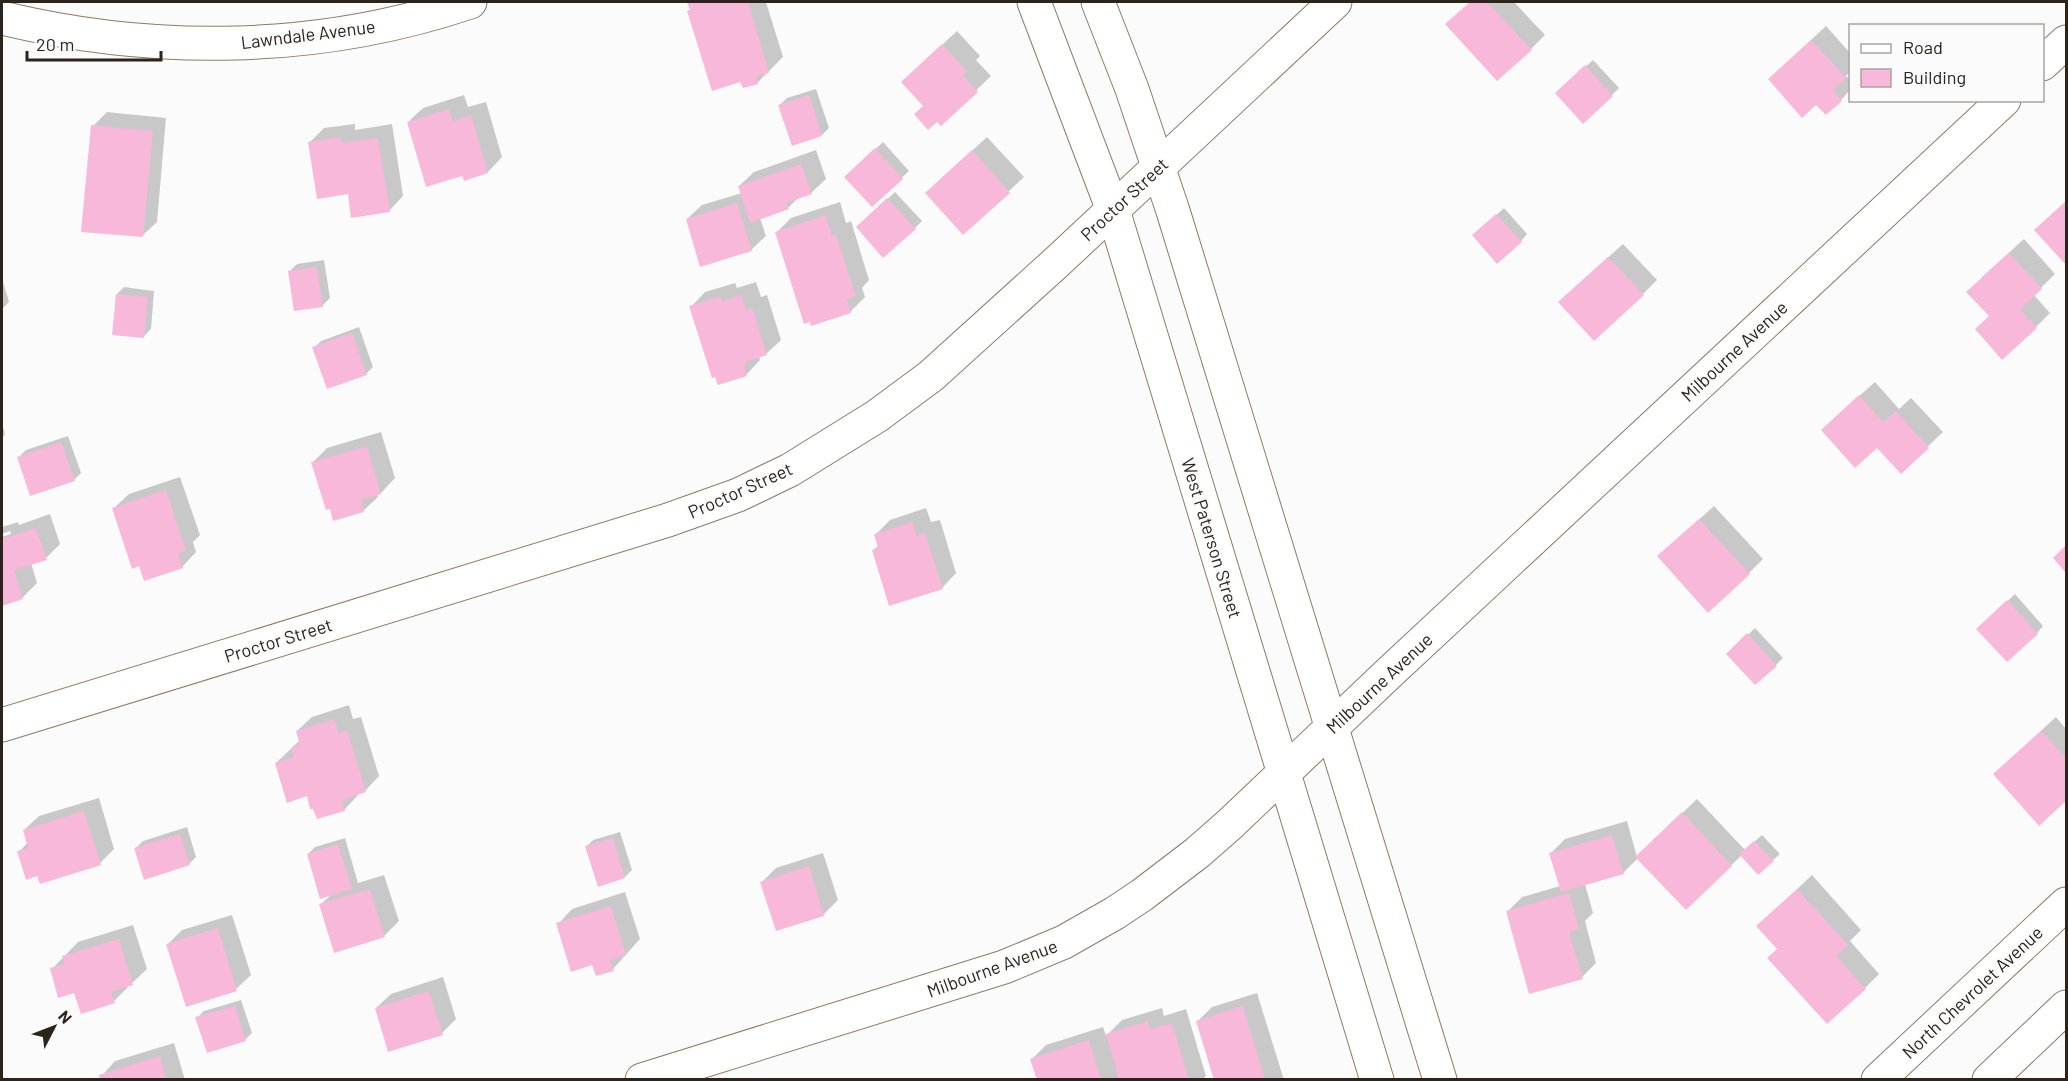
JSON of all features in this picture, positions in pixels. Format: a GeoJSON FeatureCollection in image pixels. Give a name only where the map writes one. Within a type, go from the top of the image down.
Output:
{"type":"FeatureCollection","features":[{"type":"Feature","properties":{"kind":"street","name":"Lawndale Avenue"},"geometry":{"type":"LineString","coordinates":[[2,18],[75,33],[121,39],[179,43],[236,43],[346,33],[404,21],[470,2]]}},
{"type":"Feature","properties":{"kind":"street","name":"West Paterson Street"},"geometry":{"type":"LineString","coordinates":[[1034,2],[1113,210],[1377,1080]]}},
{"type":"Feature","properties":{"kind":"street"},"geometry":{"type":"LineString","coordinates":[[1098,2],[1159,166],[1440,1080]]}},
{"type":"Feature","properties":{"kind":"street","name":"Proctor Street"},"geometry":{"type":"LineString","coordinates":[[2,725],[601,542],[738,495],[819,453],[877,416],[955,356],[1335,2]]}},
{"type":"Feature","properties":{"kind":"street"},"geometry":{"type":"LineString","coordinates":[[2044,63],[2067,42]]}},
{"type":"Feature","properties":{"kind":"street","name":"Milbourne Avenue"},"geometry":{"type":"LineString","coordinates":[[642,1080],[1004,967],[1065,942],[1115,913],[1171,874],[1230,825],[2002,102]]}},
{"type":"Feature","properties":{"kind":"street","name":"North Chevrolet Avenue"},"geometry":{"type":"LineString","coordinates":[[1878,1080],[2067,904]]}},
{"type":"Feature","properties":{"kind":"street"},"geometry":{"type":"LineString","coordinates":[[1989,1080],[2067,1007]]}},
{"type":"Feature","properties":{"kind":"building"},"geometry":{"type":"Polygon","coordinates":[[[687,2],[748,2],[769,73],[756,77],[758,84],[743,88],[740,82],[712,91],[687,11],[690,10],[687,2]]]}},
{"type":"Feature","properties":{"kind":"building"},"geometry":{"type":"Polygon","coordinates":[[[1470,2],[1487,2],[1532,50],[1497,81],[1445,24],[1470,2]]]}},
{"type":"Feature","properties":{"kind":"building"},"geometry":{"type":"Polygon","coordinates":[[[1811,40],[1846,78],[1833,91],[1842,101],[1826,115],[1816,105],[1802,118],[1768,79],[1811,40]]]}},
{"type":"Feature","properties":{"kind":"building"},"geometry":{"type":"Polygon","coordinates":[[[942,44],[967,71],[963,75],[978,92],[941,126],[937,122],[928,130],[914,114],[923,106],[901,82],[942,44]]]}},
{"type":"Feature","properties":{"kind":"building"},"geometry":{"type":"Polygon","coordinates":[[[1585,65],[1613,96],[1583,124],[1555,93],[1585,65]]]}},
{"type":"Feature","properties":{"kind":"building"},"geometry":{"type":"Polygon","coordinates":[[[809,95],[822,136],[792,146],[778,105],[809,95]]]}},
{"type":"Feature","properties":{"kind":"building"},"geometry":{"type":"Polygon","coordinates":[[[449,109],[453,121],[471,115],[488,173],[464,181],[462,176],[426,187],[407,122],[449,109]]]}},
{"type":"Feature","properties":{"kind":"building"},"geometry":{"type":"Polygon","coordinates":[[[91,125],[153,131],[143,237],[81,232],[91,125]]]}},
{"type":"Feature","properties":{"kind":"building"},"geometry":{"type":"Polygon","coordinates":[[[341,137],[341,143],[378,138],[390,212],[351,218],[348,194],[317,199],[308,142],[341,137]]]}},
{"type":"Feature","properties":{"kind":"building"},"geometry":{"type":"Polygon","coordinates":[[[875,148],[903,179],[872,207],[844,177],[875,148]]]}},
{"type":"Feature","properties":{"kind":"building"},"geometry":{"type":"Polygon","coordinates":[[[972,150],[1010,193],[963,235],[925,193],[972,150]]]}},
{"type":"Feature","properties":{"kind":"building"},"geometry":{"type":"Polygon","coordinates":[[[801,164],[812,194],[786,203],[789,209],[750,223],[738,186],[801,164]]]}},
{"type":"Feature","properties":{"kind":"building"},"geometry":{"type":"Polygon","coordinates":[[[887,198],[916,229],[883,258],[856,227],[887,198]]]}},
{"type":"Feature","properties":{"kind":"building"},"geometry":{"type":"Polygon","coordinates":[[[2066,201],[2066,265],[2034,230],[2066,201]]]}},
{"type":"Feature","properties":{"kind":"building"},"geometry":{"type":"Polygon","coordinates":[[[737,203],[752,251],[700,267],[686,219],[737,203]]]}},
{"type":"Feature","properties":{"kind":"building"},"geometry":{"type":"Polygon","coordinates":[[[1496,214],[1522,242],[1497,264],[1472,235],[1496,214]]]}},
{"type":"Feature","properties":{"kind":"building"},"geometry":{"type":"Polygon","coordinates":[[[826,215],[832,236],[836,235],[856,296],[847,299],[851,313],[811,326],[810,322],[804,324],[775,232],[826,215]]]}},
{"type":"Feature","properties":{"kind":"building"},"geometry":{"type":"Polygon","coordinates":[[[2009,253],[2042,289],[2020,309],[2037,328],[2002,360],[1975,329],[1989,316],[1966,292],[2009,253]]]}},
{"type":"Feature","properties":{"kind":"building"},"geometry":{"type":"Polygon","coordinates":[[[1608,257],[1644,295],[1594,341],[1558,302],[1608,257]]]}},
{"type":"Feature","properties":{"kind":"building"},"geometry":{"type":"Polygon","coordinates":[[[317,267],[323,307],[294,311],[288,271],[317,267]]]}},
{"type":"Feature","properties":{"kind":"building"},"geometry":{"type":"Polygon","coordinates":[[[116,294],[148,297],[144,338],[112,335],[116,294]]]}},
{"type":"Feature","properties":{"kind":"building"},"geometry":{"type":"Polygon","coordinates":[[[742,295],[746,310],[752,308],[767,355],[745,362],[747,376],[718,385],[715,377],[712,378],[689,306],[721,296],[722,301],[742,295]]]}},
{"type":"Feature","properties":{"kind":"building"},"geometry":{"type":"Polygon","coordinates":[[[352,333],[367,375],[327,389],[312,347],[352,333]]]}},
{"type":"Feature","properties":{"kind":"building"},"geometry":{"type":"Polygon","coordinates":[[[1859,395],[1883,422],[1896,411],[1929,448],[1901,474],[1877,448],[1855,468],[1821,430],[1859,395]]]}},
{"type":"Feature","properties":{"kind":"building"},"geometry":{"type":"Polygon","coordinates":[[[61,442],[75,481],[30,496],[17,457],[61,442]]]}},
{"type":"Feature","properties":{"kind":"building"},"geometry":{"type":"Polygon","coordinates":[[[367,446],[381,494],[361,500],[364,512],[333,521],[330,509],[326,510],[311,462],[367,446]]]}},
{"type":"Feature","properties":{"kind":"building"},"geometry":{"type":"Polygon","coordinates":[[[166,490],[186,551],[178,553],[183,568],[144,581],[139,566],[132,569],[112,508],[166,490]]]}},
{"type":"Feature","properties":{"kind":"building"},"geometry":{"type":"Polygon","coordinates":[[[1699,519],[1750,574],[1708,613],[1657,556],[1699,519]]]}},
{"type":"Feature","properties":{"kind":"building"},"geometry":{"type":"Polygon","coordinates":[[[912,522],[917,536],[925,533],[943,589],[889,606],[872,550],[878,548],[874,534],[912,522]]]}},
{"type":"Feature","properties":{"kind":"building"},"geometry":{"type":"Polygon","coordinates":[[[36,528],[47,560],[14,570],[23,599],[2,606],[2,536],[4,535],[5,538],[36,528]]]}},
{"type":"Feature","properties":{"kind":"building"},"geometry":{"type":"Polygon","coordinates":[[[2066,545],[2066,573],[2053,558],[2066,545]]]}},
{"type":"Feature","properties":{"kind":"building"},"geometry":{"type":"Polygon","coordinates":[[[2007,600],[2038,634],[2007,662],[1976,629],[2007,600]]]}},
{"type":"Feature","properties":{"kind":"building"},"geometry":{"type":"Polygon","coordinates":[[[1747,633],[1777,666],[1755,685],[1726,654],[1747,633]]]}},
{"type":"Feature","properties":{"kind":"building"},"geometry":{"type":"Polygon","coordinates":[[[334,719],[339,733],[347,730],[366,792],[342,800],[345,811],[317,819],[313,809],[310,809],[307,796],[287,803],[275,763],[294,757],[291,748],[300,745],[296,731],[334,719]]]}},
{"type":"Feature","properties":{"kind":"building"},"geometry":{"type":"Polygon","coordinates":[[[2041,731],[2066,758],[2066,801],[2039,826],[1993,774],[2041,731]]]}},
{"type":"Feature","properties":{"kind":"building"},"geometry":{"type":"Polygon","coordinates":[[[84,811],[101,865],[40,884],[37,876],[26,880],[17,851],[28,848],[23,830],[84,811]]]}},
{"type":"Feature","properties":{"kind":"building"},"geometry":{"type":"Polygon","coordinates":[[[1682,812],[1732,866],[1686,910],[1635,857],[1682,812]]]}},
{"type":"Feature","properties":{"kind":"building"},"geometry":{"type":"Polygon","coordinates":[[[180,834],[190,865],[144,880],[134,848],[180,834]]]}},
{"type":"Feature","properties":{"kind":"building"},"geometry":{"type":"Polygon","coordinates":[[[1612,835],[1624,874],[1561,892],[1549,853],[1612,835]]]}},
{"type":"Feature","properties":{"kind":"building"},"geometry":{"type":"Polygon","coordinates":[[[613,838],[625,878],[598,887],[585,846],[613,838]]]}},
{"type":"Feature","properties":{"kind":"building"},"geometry":{"type":"Polygon","coordinates":[[[1754,841],[1774,861],[1758,875],[1739,854],[1754,841]]]}},
{"type":"Feature","properties":{"kind":"building"},"geometry":{"type":"Polygon","coordinates":[[[338,844],[352,889],[320,899],[307,854],[338,844]]]}},
{"type":"Feature","properties":{"kind":"building"},"geometry":{"type":"Polygon","coordinates":[[[809,866],[824,916],[776,931],[760,882],[809,866]]]}},
{"type":"Feature","properties":{"kind":"building"},"geometry":{"type":"Polygon","coordinates":[[[370,889],[385,937],[334,953],[319,904],[370,889]]]}},
{"type":"Feature","properties":{"kind":"building"},"geometry":{"type":"Polygon","coordinates":[[[1797,889],[1848,945],[1836,956],[1866,989],[1827,1024],[1767,958],[1777,949],[1756,926],[1797,889]]]}},
{"type":"Feature","properties":{"kind":"building"},"geometry":{"type":"Polygon","coordinates":[[[1569,893],[1579,929],[1569,932],[1583,979],[1529,994],[1506,911],[1569,893]]]}},
{"type":"Feature","properties":{"kind":"building"},"geometry":{"type":"Polygon","coordinates":[[[611,906],[626,955],[610,960],[614,971],[596,976],[592,965],[571,972],[556,923],[611,906]]]}},
{"type":"Feature","properties":{"kind":"building"},"geometry":{"type":"Polygon","coordinates":[[[218,928],[237,991],[186,1007],[166,944],[218,928]]]}},
{"type":"Feature","properties":{"kind":"building"},"geometry":{"type":"Polygon","coordinates":[[[119,939],[133,985],[111,992],[115,1003],[81,1014],[74,993],[58,998],[50,968],[65,964],[62,956],[119,939]]]}},
{"type":"Feature","properties":{"kind":"building"},"geometry":{"type":"Polygon","coordinates":[[[429,991],[443,1035],[388,1052],[375,1008],[429,991]]]}},
{"type":"Feature","properties":{"kind":"building"},"geometry":{"type":"Polygon","coordinates":[[[235,1006],[246,1041],[207,1053],[195,1017],[235,1006]]]}},
{"type":"Feature","properties":{"kind":"building"},"geometry":{"type":"Polygon","coordinates":[[[1243,1006],[1265,1080],[1214,1080],[1196,1021],[1243,1006]]]}},
{"type":"Feature","properties":{"kind":"building"},"geometry":{"type":"Polygon","coordinates":[[[1148,1021],[1150,1029],[1172,1023],[1189,1080],[1119,1080],[1106,1034],[1148,1021]]]}},
{"type":"Feature","properties":{"kind":"building"},"geometry":{"type":"Polygon","coordinates":[[[1089,1040],[1101,1080],[1037,1080],[1030,1059],[1089,1040]]]}},
{"type":"Feature","properties":{"kind":"building"},"geometry":{"type":"Polygon","coordinates":[[[160,1056],[167,1080],[100,1080],[99,1075],[160,1056]]]}}]}
